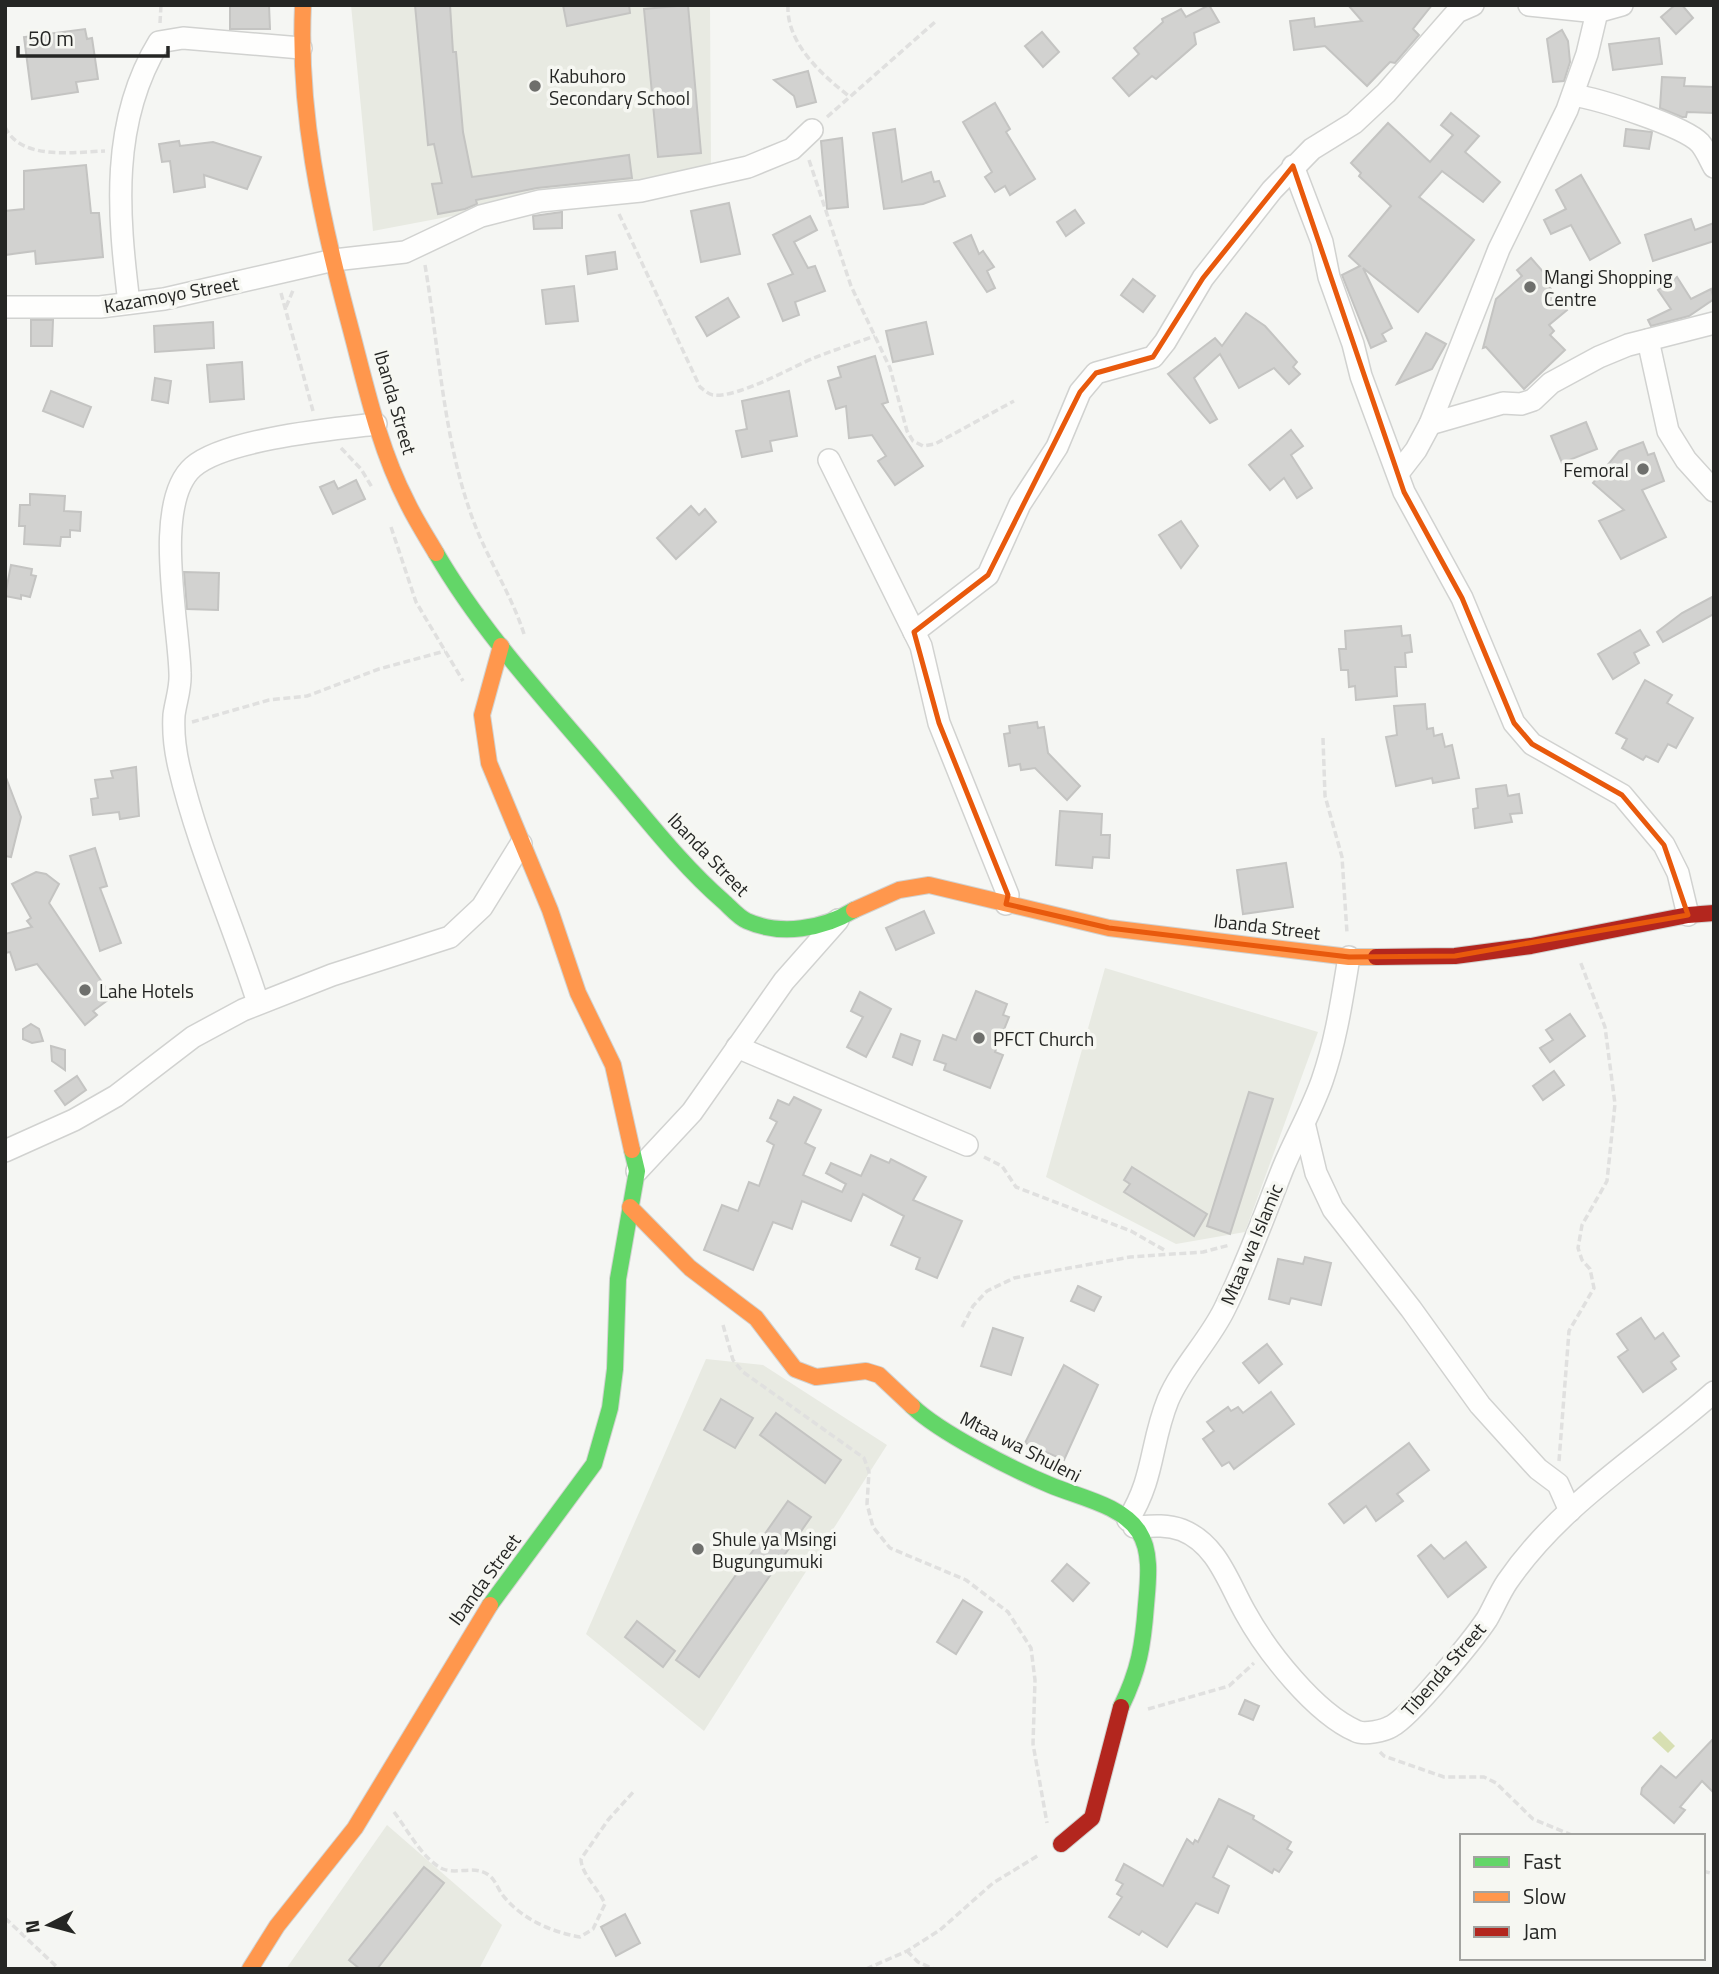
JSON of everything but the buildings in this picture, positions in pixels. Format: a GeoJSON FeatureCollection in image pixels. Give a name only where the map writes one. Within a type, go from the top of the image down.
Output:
{"type":"FeatureCollection","features":[{"type":"Feature","properties":{"kind":"street","name":"Ibanda Street"},"geometry":{"type":"LineString","coordinates":[[303,5],[301,48],[311,158],[320,212],[376,424],[406,501],[446,570],[536,693],[576,735],[670,848],[745,920],[774,929],[838,920],[870,901],[899,890],[929,885],[1109,929],[1349,957],[1455,956],[1531,946],[1569,936],[1688,915],[1714,914]]}},
{"type":"Feature","properties":{"kind":"street"},"geometry":{"type":"LineString","coordinates":[[914,632],[988,575],[1020,504],[1057,447],[1080,392],[1096,373],[1153,357],[1230,242],[1293,166],[1312,149],[1354,123],[1386,93],[1457,12],[1473,5]]}},
{"type":"Feature","properties":{"kind":"street"},"geometry":{"type":"LineString","coordinates":[[1529,5],[1597,12],[1622,5]]}},
{"type":"Feature","properties":{"kind":"street"},"geometry":{"type":"LineString","coordinates":[[1399,472],[1416,450],[1430,424],[1499,249],[1550,150],[1573,94],[1597,12]]}},
{"type":"Feature","properties":{"kind":"street"},"geometry":{"type":"LineString","coordinates":[[129,303],[121,244],[121,151],[144,66],[159,42],[183,38],[301,48]]}},
{"type":"Feature","properties":{"kind":"street"},"geometry":{"type":"LineString","coordinates":[[1573,94],[1608,101],[1689,134],[1701,144],[1714,167]]}},
{"type":"Feature","properties":{"kind":"street","name":"Kazamoyo Street"},"geometry":{"type":"LineString","coordinates":[[5,307],[71,308],[129,303],[334,260],[405,252],[481,216],[540,201],[641,191],[748,167],[792,149],[807,135]]}},
{"type":"Feature","properties":{"kind":"street"},"geometry":{"type":"LineString","coordinates":[[1293,166],[1319,233],[1329,277],[1374,415],[1408,499],[1462,598],[1514,723],[1532,744],[1622,795],[1664,845],[1678,873],[1688,915]]}},
{"type":"Feature","properties":{"kind":"street"},"geometry":{"type":"LineString","coordinates":[[1430,424],[1494,405],[1521,404],[1533,400],[1551,383],[1578,368],[1648,340],[1714,323]]}},
{"type":"Feature","properties":{"kind":"street"},"geometry":{"type":"LineString","coordinates":[[1648,340],[1668,431],[1686,460],[1714,491]]}},
{"type":"Feature","properties":{"kind":"street"},"geometry":{"type":"LineString","coordinates":[[258,1003],[196,826],[180,768],[174,728],[180,675],[170,573],[172,522],[180,487],[193,467],[208,458],[318,430],[376,424]]}},
{"type":"Feature","properties":{"kind":"street"},"geometry":{"type":"LineString","coordinates":[[829,460],[921,646],[939,723],[1008,895],[1006,904]]}},
{"type":"Feature","properties":{"kind":"street"},"geometry":{"type":"LineString","coordinates":[[501,646],[481,705],[480,723],[489,763],[550,910],[578,993],[612,1065],[637,1171]]}},
{"type":"Feature","properties":{"kind":"street"},"geometry":{"type":"LineString","coordinates":[[5,1151],[74,1120],[116,1096],[208,1027],[258,1003],[450,937],[482,907],[521,844]]}},
{"type":"Feature","properties":{"kind":"street"},"geometry":{"type":"LineString","coordinates":[[637,1171],[692,1112],[785,981],[838,920]]}},
{"type":"Feature","properties":{"kind":"street","name":"Mtaa wa Islamic"},"geometry":{"type":"LineString","coordinates":[[1131,1524],[1150,1476],[1168,1400],[1188,1363],[1220,1318],[1285,1164],[1304,1127],[1334,1043],[1349,957]]}},
{"type":"Feature","properties":{"kind":"street"},"geometry":{"type":"LineString","coordinates":[[737,1047],[967,1146]]}},
{"type":"Feature","properties":{"kind":"street"},"geometry":{"type":"LineString","coordinates":[[1304,1127],[1317,1174],[1333,1209],[1412,1308],[1480,1405],[1538,1469],[1558,1484],[1570,1511]]}},
{"type":"Feature","properties":{"kind":"street","name":"Ibanda Street"},"geometry":{"type":"LineString","coordinates":[[250,1969],[277,1926],[355,1828],[476,1624],[594,1464],[610,1408],[615,1369],[618,1279],[637,1171]]}},
{"type":"Feature","properties":{"kind":"street","name":"Mtaa wa Shuleni"},"geometry":{"type":"LineString","coordinates":[[629,1207],[690,1268],[756,1318],[795,1369],[816,1377],[866,1371],[879,1375],[919,1414],[941,1429],[1131,1524]]}},
{"type":"Feature","properties":{"kind":"street","name":"Tibenda Street"},"geometry":{"type":"LineString","coordinates":[[1360,1733],[1391,1727],[1412,1711],[1486,1620],[1506,1583],[1580,1499],[1714,1392]]}},
{"type":"Feature","properties":{"kind":"street"},"geometry":{"type":"LineString","coordinates":[[1131,1524],[1182,1530],[1199,1540],[1222,1564],[1262,1640],[1296,1681],[1338,1723],[1360,1733]]}},
{"type":"Feature","properties":{"kind":"street"},"geometry":{"type":"LineString","coordinates":[[1061,1843],[1092,1818],[1116,1718],[1138,1672],[1143,1651],[1146,1548],[1131,1524]]}},
{"type":"Feature","properties":{"kind":"path"},"geometry":{"type":"LineString","coordinates":[[788,5],[787,16],[797,40],[814,64],[849,97]]}},
{"type":"Feature","properties":{"kind":"path"},"geometry":{"type":"LineString","coordinates":[[935,22],[807,135],[851,286],[890,368],[907,431],[913,441],[923,446],[935,444],[1014,401]]}},
{"type":"Feature","properties":{"kind":"path"},"geometry":{"type":"LineString","coordinates":[[5,127],[11,138],[27,148],[63,152],[121,151]]}},
{"type":"Feature","properties":{"kind":"path"},"geometry":{"type":"LineString","coordinates":[[611,192],[626,234],[699,387],[707,393],[729,393],[875,336]]}},
{"type":"Feature","properties":{"kind":"path"},"geometry":{"type":"LineString","coordinates":[[422,246],[447,414],[459,472],[472,517],[525,636]]}},
{"type":"Feature","properties":{"kind":"path"},"geometry":{"type":"LineString","coordinates":[[275,274],[318,430],[349,454],[375,493]]}},
{"type":"Feature","properties":{"kind":"path"},"geometry":{"type":"LineString","coordinates":[[389,524],[416,602],[465,684]]}},
{"type":"Feature","properties":{"kind":"path"},"geometry":{"type":"LineString","coordinates":[[174,728],[269,700],[307,696],[379,669],[445,651]]}},
{"type":"Feature","properties":{"kind":"path"},"geometry":{"type":"LineString","coordinates":[[1323,738],[1325,796],[1342,858],[1349,957]]}},
{"type":"Feature","properties":{"kind":"path"},"geometry":{"type":"LineString","coordinates":[[1558,1484],[1569,1331],[1594,1288],[1590,1269],[1582,1260],[1578,1248],[1583,1226],[1607,1181],[1615,1104],[1605,1027],[1569,936]]}},
{"type":"Feature","properties":{"kind":"path"},"geometry":{"type":"LineString","coordinates":[[967,1146],[1002,1166],[1016,1187],[1131,1231],[1168,1252]]}},
{"type":"Feature","properties":{"kind":"path"},"geometry":{"type":"LineString","coordinates":[[962,1327],[973,1306],[987,1292],[1014,1279],[1052,1269],[1101,1265],[1168,1252],[1203,1252],[1256,1238]]}},
{"type":"Feature","properties":{"kind":"path"},"geometry":{"type":"LineString","coordinates":[[720,1320],[727,1332],[733,1360],[743,1372],[864,1458],[869,1472],[867,1504],[873,1527],[890,1548],[965,1580],[1008,1612],[1031,1648],[1035,1680],[1035,1756],[1048,1827],[1061,1843],[993,1883],[940,1930],[906,1951],[866,1969]]}},
{"type":"Feature","properties":{"kind":"path"},"geometry":{"type":"LineString","coordinates":[[1116,1718],[1229,1686],[1260,1657],[1262,1640]]}},
{"type":"Feature","properties":{"kind":"path"},"geometry":{"type":"LineString","coordinates":[[1360,1733],[1384,1756],[1444,1777],[1484,1777],[1496,1783],[1533,1819],[1569,1834]]}},
{"type":"Feature","properties":{"kind":"path"},"geometry":{"type":"LineString","coordinates":[[376,1789],[433,1863],[444,1870],[472,1869],[490,1876],[506,1900],[530,1918],[550,1931],[580,1937],[593,1929],[605,1904],[599,1890],[582,1867],[581,1859],[608,1820],[635,1790]]}},
{"type":"Feature","properties":{"kind":"path"},"geometry":{"type":"LineString","coordinates":[[5,1918],[59,1969]]}},
{"type":"Feature","properties":{"kind":"path"},"geometry":{"type":"LineString","coordinates":[[906,1951],[918,1962],[934,1969]]}},
{"type":"Feature","properties":{"kind":"highlighted area"},"geometry":{"type":"Polygon","coordinates":[[[1293,166],[1404,492],[1462,598],[1514,723],[1532,744],[1622,795],[1664,845],[1688,915],[1455,956],[1349,957],[1109,928],[1006,904],[1008,895],[939,723],[914,632],[988,575],[1080,392],[1096,373],[1153,357],[1203,278],[1293,166]]]}},
{"type":"Feature","properties":{"kind":"shaded area","name":"Kabuhoro Secondary School"},"geometry":{"type":"Polygon","coordinates":[[[351,5],[710,5],[711,167],[373,231],[351,5]]]}},
{"type":"Feature","properties":{"kind":"shaded area"},"geometry":{"type":"Polygon","coordinates":[[[1105,968],[1318,1032],[1245,1232],[1176,1244],[1046,1177],[1105,968]]]}},
{"type":"Feature","properties":{"kind":"shaded area"},"geometry":{"type":"Polygon","coordinates":[[[706,1359],[763,1365],[887,1445],[704,1731],[586,1634],[706,1359]]]}},
{"type":"Feature","properties":{"kind":"shaded area"},"geometry":{"type":"Polygon","coordinates":[[[1660,1731],[1675,1746],[1668,1753],[1652,1738],[1660,1731]]]}},
{"type":"Feature","properties":{"kind":"shaded area"},"geometry":{"type":"Polygon","coordinates":[[[387,1825],[502,1925],[479,1969],[286,1969],[387,1825]]]}},
{"type":"Feature","properties":{"kind":"traffic: fast"},"geometry":{"type":"LineString","coordinates":[[436,553],[477,615],[523,674],[669,846],[737,914],[760,926],[788,929],[829,922],[854,910]]}},
{"type":"Feature","properties":{"kind":"traffic: fast"},"geometry":{"type":"LineString","coordinates":[[490,1605],[594,1464],[610,1408],[615,1369],[618,1279],[637,1171],[632,1150]]}},
{"type":"Feature","properties":{"kind":"traffic: fast"},"geometry":{"type":"LineString","coordinates":[[912,1406],[940,1428],[998,1461],[1050,1485],[1111,1508],[1139,1532],[1146,1549],[1148,1567],[1145,1620],[1136,1669],[1121,1707]]}},
{"type":"Feature","properties":{"kind":"traffic: slow"},"geometry":{"type":"LineString","coordinates":[[303,5],[302,45],[308,123],[320,200],[337,277],[387,457],[410,508],[436,553]]}},
{"type":"Feature","properties":{"kind":"traffic: slow"},"geometry":{"type":"LineString","coordinates":[[501,646],[482,715],[489,763],[550,910],[578,993],[613,1065],[632,1150]]}},
{"type":"Feature","properties":{"kind":"traffic: slow"},"geometry":{"type":"LineString","coordinates":[[854,910],[899,890],[929,885],[1109,928],[1349,957],[1376,957]]}},
{"type":"Feature","properties":{"kind":"traffic: slow"},"geometry":{"type":"LineString","coordinates":[[630,1207],[690,1268],[756,1318],[795,1369],[816,1377],[866,1371],[879,1375],[912,1406]]}},
{"type":"Feature","properties":{"kind":"traffic: slow"},"geometry":{"type":"LineString","coordinates":[[250,1969],[277,1926],[355,1828],[490,1605]]}},
{"type":"Feature","properties":{"kind":"traffic: jam"},"geometry":{"type":"LineString","coordinates":[[1376,957],[1455,956],[1531,946],[1688,915],[1714,913]]}},
{"type":"Feature","properties":{"kind":"traffic: jam"},"geometry":{"type":"LineString","coordinates":[[1061,1844],[1092,1818],[1121,1707]]}},
{"type":"Feature","properties":{"kind":"place","name":"Kabuhoro Secondary School"},"geometry":{"type":"Point","coordinates":[535,86]}},
{"type":"Feature","properties":{"kind":"place","name":"Mangi Shopping Centre"},"geometry":{"type":"Point","coordinates":[1530,287]}},
{"type":"Feature","properties":{"kind":"place","name":"Femoral"},"geometry":{"type":"Point","coordinates":[1643,469]}},
{"type":"Feature","properties":{"kind":"place","name":"Lahe Hotels"},"geometry":{"type":"Point","coordinates":[85,990]}},
{"type":"Feature","properties":{"kind":"place","name":"PFCT Church"},"geometry":{"type":"Point","coordinates":[979,1038]}},
{"type":"Feature","properties":{"kind":"place","name":"Shule ya Msingi Bugungumuki"},"geometry":{"type":"Point","coordinates":[698,1549]}}]}
